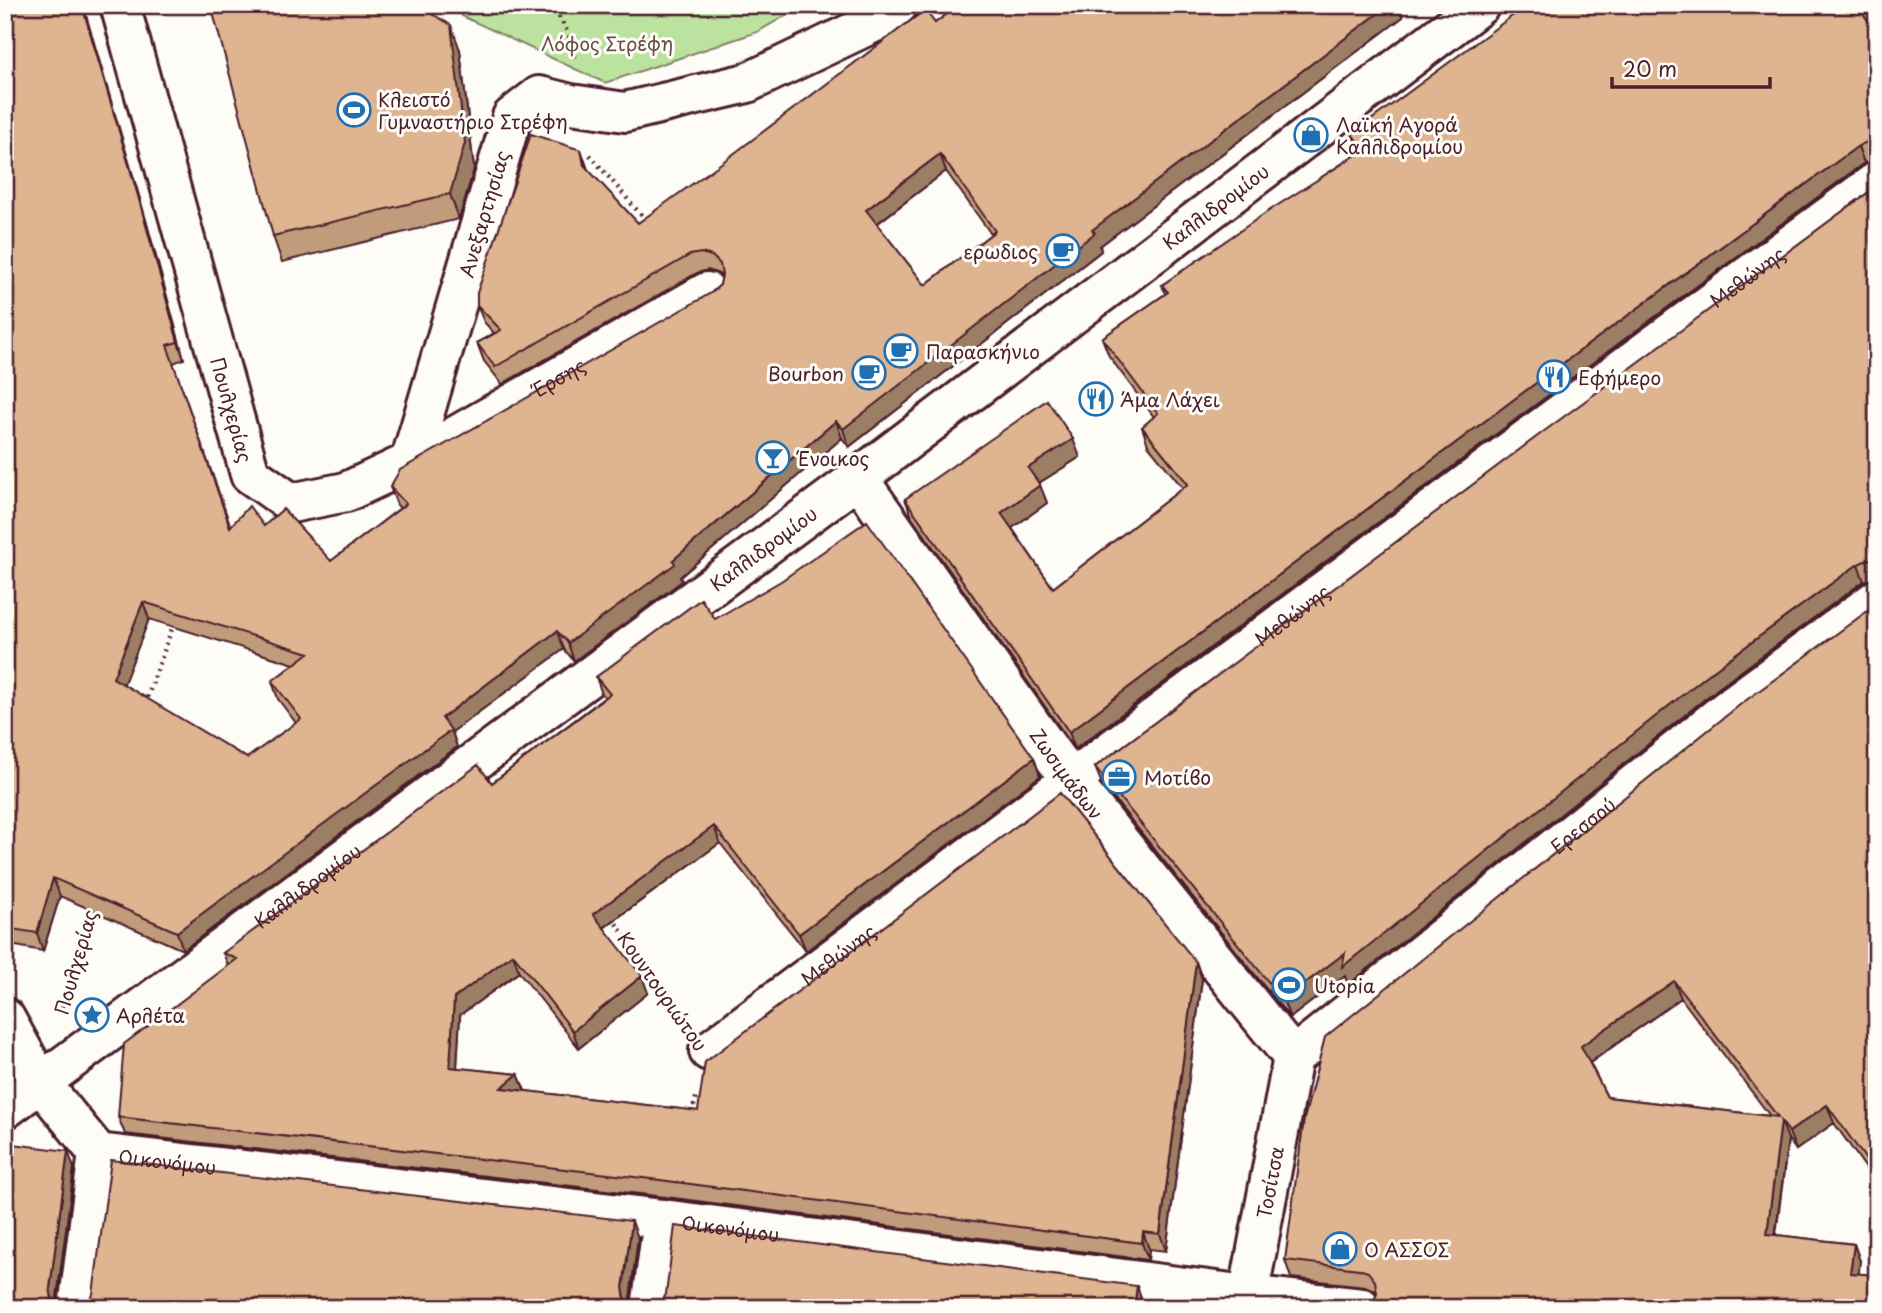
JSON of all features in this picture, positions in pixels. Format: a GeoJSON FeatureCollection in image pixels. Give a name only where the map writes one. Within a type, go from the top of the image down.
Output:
{"type":"FeatureCollection","features":[{"type":"Feature","properties":{"kind":"street","name":"Πουλχερίας"},"geometry":{"type":"LineString","coordinates":[[120,5],[250,474],[291,503],[346,492],[410,462]]}},
{"type":"Feature","properties":{"kind":"street","name":"Ανεξαρτησίας"},"geometry":{"type":"LineString","coordinates":[[410,462],[512,117],[539,96],[625,113],[747,83],[879,20],[898,5]]}},
{"type":"Feature","properties":{"kind":"street","name":"Καλλιδρομίου"},"geometry":{"type":"LineString","coordinates":[[5,1109],[858,478],[1480,5]]}},
{"type":"Feature","properties":{"kind":"street","name":"Μεθώνης"},"geometry":{"type":"LineString","coordinates":[[709,1051],[1536,432],[1877,181]]}},
{"type":"Feature","properties":{"kind":"street","name":"Έρσης"},"geometry":{"type":"LineString","coordinates":[[410,462],[707,292]]}},
{"type":"Feature","properties":{"kind":"street","name":"Ζωσιμάδων"},"geometry":{"type":"LineString","coordinates":[[858,478],[1071,781],[1293,1057]]}},
{"type":"Feature","properties":{"kind":"street","name":"Ερεσσού"},"geometry":{"type":"LineString","coordinates":[[1293,1057],[1734,704],[1877,599]]}},
{"type":"Feature","properties":{"kind":"street"},"geometry":{"type":"LineString","coordinates":[[5,1018],[40,1082],[98,1153],[78,1308]]}},
{"type":"Feature","properties":{"kind":"street","name":"Τοσίτσα"},"geometry":{"type":"LineString","coordinates":[[1246,1301],[1293,1057]]}},
{"type":"Feature","properties":{"kind":"street","name":"Οικονόμου"},"geometry":{"type":"LineString","coordinates":[[98,1153],[663,1219],[1246,1301],[1362,1308]]}},
{"type":"Feature","properties":{"kind":"street"},"geometry":{"type":"LineString","coordinates":[[651,1308],[663,1219]]}},
{"type":"Feature","properties":{"kind":"path"},"geometry":{"type":"LineString","coordinates":[[145,705],[177,616]]}},
{"type":"Feature","properties":{"kind":"path","name":"Πουλχερίας"},"geometry":{"type":"LineString","coordinates":[[40,1082],[93,898]]}},
{"type":"Feature","properties":{"kind":"path","name":"Κουντουριώτου"},"geometry":{"type":"LineString","coordinates":[[611,918],[709,1051],[692,1115]]}},
{"type":"Feature","properties":{"kind":"green space","name":"Λόφος Στρέφη"},"geometry":{"type":"Polygon","coordinates":[[[456,5],[804,5],[757,32],[605,83],[462,16],[456,5]]]}},
{"type":"Feature","properties":{"kind":"building"},"geometry":{"type":"Polygon","coordinates":[[[5,5],[82,5],[178,342],[167,345],[230,527],[249,506],[264,526],[283,509],[331,561],[406,504],[390,487],[400,470],[711,293],[720,285],[720,264],[712,256],[701,253],[690,255],[495,367],[477,343],[501,330],[477,305],[477,293],[531,134],[581,150],[584,165],[638,223],[925,10],[935,23],[959,5],[1389,5],[1092,230],[1095,233],[843,429],[836,421],[673,560],[675,564],[568,643],[557,631],[442,718],[451,730],[177,932],[53,878],[37,933],[5,928],[5,5]],[[940,154],[866,210],[925,285],[995,231],[940,154]],[[143,602],[113,678],[247,758],[301,719],[272,681],[309,653],[143,602]]]}},
{"type":"Feature","properties":{"kind":"building","name":"Κλειστό Γυμναστήριο Στρέφη"},"geometry":{"type":"Polygon","coordinates":[[[211,5],[417,5],[451,25],[465,143],[450,194],[273,236],[211,5]]]}},
{"type":"Feature","properties":{"kind":"building"},"geometry":{"type":"Polygon","coordinates":[[[1527,5],[1856,5],[1877,32],[1877,143],[1869,141],[1858,146],[1069,732],[905,499],[1047,400],[1073,439],[1028,468],[1040,485],[1001,513],[1053,588],[1188,484],[1142,427],[1158,413],[1102,338],[1168,292],[1162,285],[1267,212],[1364,150],[1352,134],[1527,5]]]}},
{"type":"Feature","properties":{"kind":"building"},"geometry":{"type":"Polygon","coordinates":[[[1877,186],[1877,561],[1869,559],[1858,564],[1715,669],[1342,967],[1345,953],[1283,1000],[1095,767],[1877,186]]]}},
{"type":"Feature","properties":{"kind":"building"},"geometry":{"type":"Polygon","coordinates":[[[867,521],[1034,758],[799,934],[714,826],[593,914],[642,976],[573,1031],[513,954],[454,998],[450,1067],[518,1074],[501,1088],[698,1111],[705,1062],[1060,793],[1196,962],[1160,1234],[1143,1232],[1142,1243],[660,1180],[118,1117],[124,1044],[237,959],[223,953],[478,765],[492,783],[610,694],[596,677],[701,599],[715,619],[781,581],[867,521]]]}},
{"type":"Feature","properties":{"kind":"building"},"geometry":{"type":"Polygon","coordinates":[[[1877,604],[1877,1175],[1827,1105],[1789,1132],[1781,1121],[1767,1234],[1854,1244],[1850,1273],[1877,1275],[1877,1308],[1368,1308],[1373,1304],[1377,1293],[1375,1281],[1368,1272],[1285,1260],[1304,1119],[1325,1037],[1741,704],[1877,604]],[[1674,981],[1581,1046],[1607,1097],[1778,1117],[1674,981]]]}},
{"type":"Feature","properties":{"kind":"building"},"geometry":{"type":"Polygon","coordinates":[[[5,1143],[68,1151],[50,1288],[52,1299],[59,1308],[5,1308],[5,1143]]]}},
{"type":"Feature","properties":{"kind":"building"},"geometry":{"type":"Polygon","coordinates":[[[111,1160],[632,1221],[623,1288],[625,1299],[632,1308],[84,1308],[93,1294],[111,1160]]]}},
{"type":"Feature","properties":{"kind":"building"},"geometry":{"type":"Polygon","coordinates":[[[675,1226],[1137,1286],[1134,1308],[657,1308],[666,1294],[675,1226]]]}},
{"type":"Feature","properties":{"kind":"building"},"geometry":{"type":"Polygon","coordinates":[[[1271,1303],[1316,1308],[1270,1308],[1271,1303]]]}},
{"type":"Feature","properties":{"kind":"place","name":"Κλειστό Γυμναστήριο Στρέφη"},"geometry":{"type":"Point","coordinates":[354,110]}},
{"type":"Feature","properties":{"kind":"place","name":"Λαϊκή Αγορά Καλλιδρομίου"},"geometry":{"type":"Point","coordinates":[1311,135]}},
{"type":"Feature","properties":{"kind":"place","name":"ερωδιος"},"geometry":{"type":"Point","coordinates":[1063,251]}},
{"type":"Feature","properties":{"kind":"place","name":"Παρασκήνιο"},"geometry":{"type":"Point","coordinates":[901,351]}},
{"type":"Feature","properties":{"kind":"place","name":"Bourbon"},"geometry":{"type":"Point","coordinates":[869,373]}},
{"type":"Feature","properties":{"kind":"place","name":"Εφήμερο"},"geometry":{"type":"Point","coordinates":[1554,377]}},
{"type":"Feature","properties":{"kind":"place","name":"Άμα Λάχει"},"geometry":{"type":"Point","coordinates":[1096,399]}},
{"type":"Feature","properties":{"kind":"place","name":"Ένοικος"},"geometry":{"type":"Point","coordinates":[773,458]}},
{"type":"Feature","properties":{"kind":"place","name":"Μοτίβο"},"geometry":{"type":"Point","coordinates":[1119,777]}},
{"type":"Feature","properties":{"kind":"place","name":"Utopia"},"geometry":{"type":"Point","coordinates":[1289,985]}},
{"type":"Feature","properties":{"kind":"place","name":"Αρλέτα"},"geometry":{"type":"Point","coordinates":[92,1015]}},
{"type":"Feature","properties":{"kind":"place","name":"Ο ΑΣΣΟΣ"},"geometry":{"type":"Point","coordinates":[1340,1249]}}]}
